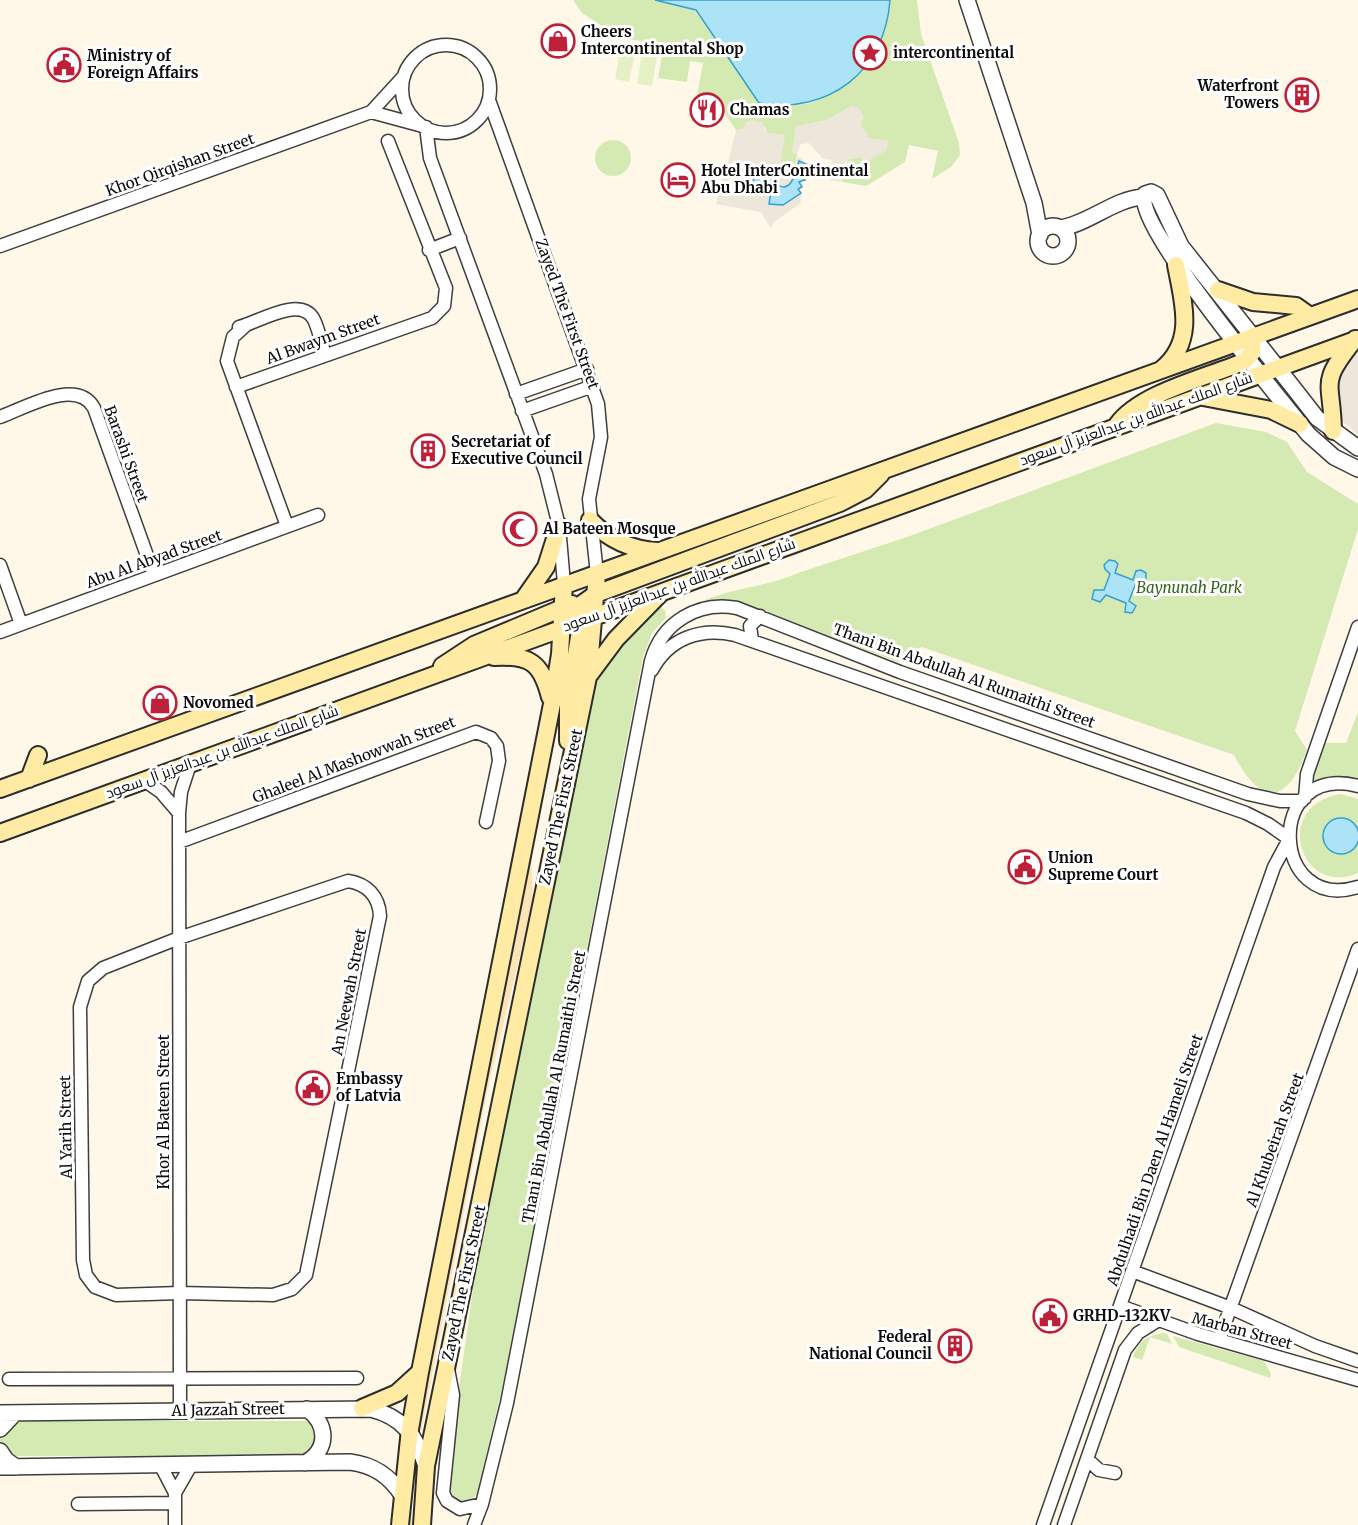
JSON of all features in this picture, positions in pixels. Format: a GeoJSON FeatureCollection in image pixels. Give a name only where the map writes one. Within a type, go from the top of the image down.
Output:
{"type":"FeatureCollection","features":[{"type":"Feature","properties":{"kind":"main road"},"geometry":{"type":"LineString","coordinates":[[1160,371],[1177,352],[1185,331],[1185,311],[1176,265]]}},
{"type":"Feature","properties":{"kind":"main road"},"geometry":{"type":"LineString","coordinates":[[1218,290],[1253,302],[1296,306],[1310,315]]}},
{"type":"Feature","properties":{"kind":"main road"},"geometry":{"type":"LineString","coordinates":[[0,789],[1358,299]]}},
{"type":"Feature","properties":{"kind":"main road"},"geometry":{"type":"LineString","coordinates":[[1115,428],[1129,412],[1146,401],[1249,358],[1254,347],[1253,336]]}},
{"type":"Feature","properties":{"kind":"main road"},"geometry":{"type":"LineString","coordinates":[[1334,431],[1328,394],[1330,375],[1336,363],[1357,339]]}},
{"type":"Feature","properties":{"kind":"main road","name":"شارع الملك عبدالله بن عبدالعزيز آل سعود"},"geometry":{"type":"LineString","coordinates":[[0,832],[1357,339]]}},
{"type":"Feature","properties":{"kind":"main road"},"geometry":{"type":"LineString","coordinates":[[1202,397],[1271,410],[1300,424]]}},
{"type":"Feature","properties":{"kind":"main road"},"geometry":{"type":"LineString","coordinates":[[435,674],[465,649],[586,598],[848,500],[865,490],[883,471]]}},
{"type":"Feature","properties":{"kind":"main road"},"geometry":{"type":"LineString","coordinates":[[590,520],[604,533],[624,544],[662,551]]}},
{"type":"Feature","properties":{"kind":"main road"},"geometry":{"type":"LineString","coordinates":[[521,601],[542,574],[559,526]]}},
{"type":"Feature","properties":{"kind":"main road","name":"Zayed The First Street"},"geometry":{"type":"LineString","coordinates":[[422,1525],[426,1466],[588,677],[586,598],[597,574]]}},
{"type":"Feature","properties":{"kind":"main road"},"geometry":{"type":"LineString","coordinates":[[564,584],[586,598]]}},
{"type":"Feature","properties":{"kind":"main road","name":"Zayed The First Street"},"geometry":{"type":"LineString","coordinates":[[400,1525],[410,1429],[420,1372],[552,704],[562,628],[564,584]]}},
{"type":"Feature","properties":{"kind":"main road"},"geometry":{"type":"LineString","coordinates":[[588,677],[616,639],[666,589]]}},
{"type":"Feature","properties":{"kind":"main road"},"geometry":{"type":"LineString","coordinates":[[562,628],[586,598]]}},
{"type":"Feature","properties":{"kind":"main road"},"geometry":{"type":"LineString","coordinates":[[571,754],[567,713],[588,619]]}},
{"type":"Feature","properties":{"kind":"main road"},"geometry":{"type":"LineString","coordinates":[[480,658],[516,656],[530,661],[544,676],[552,704]]}},
{"type":"Feature","properties":{"kind":"main road"},"geometry":{"type":"LineString","coordinates":[[29,779],[38,755]]}},
{"type":"Feature","properties":{"kind":"main road"},"geometry":{"type":"LineString","coordinates":[[362,1408],[397,1393],[420,1372]]}},
{"type":"Feature","properties":{"kind":"street"},"geometry":{"type":"LineString","coordinates":[[967,0],[1034,203],[1040,235],[1038,244],[1048,255],[1063,253],[1089,220]]}},
{"type":"Feature","properties":{"kind":"street"},"geometry":{"type":"LineString","coordinates":[[370,112],[449,133],[467,128],[481,115],[489,100],[490,82],[483,65],[476,57],[460,47],[447,45],[429,49],[414,59],[404,76],[402,85],[405,104],[414,119],[424,126]]}},
{"type":"Feature","properties":{"kind":"street","name":"Khor Qirqishan Street"},"geometry":{"type":"LineString","coordinates":[[0,246],[370,112],[404,76]]}},
{"type":"Feature","properties":{"kind":"street","name":"Zayed The First Street"},"geometry":{"type":"LineString","coordinates":[[489,100],[593,386],[601,426],[590,489],[590,520],[597,574]]}},
{"type":"Feature","properties":{"kind":"street","name":"Zayed The First Street"},"geometry":{"type":"LineString","coordinates":[[424,126],[428,151],[546,474],[559,526],[564,584]]}},
{"type":"Feature","properties":{"kind":"street","name":"Al Bwaym Street"},"geometry":{"type":"LineString","coordinates":[[236,387],[421,320],[431,313],[438,303],[441,291],[440,278],[388,141]]}},
{"type":"Feature","properties":{"kind":"street"},"geometry":{"type":"LineString","coordinates":[[1040,235],[1047,227],[1059,228],[1089,220],[1128,200],[1143,197],[1151,192],[1157,195],[1181,246],[1317,418],[1358,448]]}},
{"type":"Feature","properties":{"kind":"street"},"geometry":{"type":"LineString","coordinates":[[1143,197],[1150,220],[1176,265],[1300,424],[1324,450],[1356,469]]}},
{"type":"Feature","properties":{"kind":"street"},"geometry":{"type":"LineString","coordinates":[[1034,203],[1067,235],[1068,244]]}},
{"type":"Feature","properties":{"kind":"street"},"geometry":{"type":"LineString","coordinates":[[1115,208],[1133,212],[1150,220]]}},
{"type":"Feature","properties":{"kind":"street"},"geometry":{"type":"LineString","coordinates":[[429,250],[460,238]]}},
{"type":"Feature","properties":{"kind":"street"},"geometry":{"type":"LineString","coordinates":[[286,526],[222,352],[224,340],[230,331],[289,308],[304,310],[312,316],[325,355]]}},
{"type":"Feature","properties":{"kind":"street"},"geometry":{"type":"LineString","coordinates":[[516,394],[587,369]]}},
{"type":"Feature","properties":{"kind":"street"},"geometry":{"type":"LineString","coordinates":[[522,411],[593,386]]}},
{"type":"Feature","properties":{"kind":"street","name":"Barashi Street"},"geometry":{"type":"LineString","coordinates":[[0,417],[65,394],[77,393],[87,398],[94,408],[154,575]]}},
{"type":"Feature","properties":{"kind":"street","name":"Abu Al Abyad Street"},"geometry":{"type":"LineString","coordinates":[[0,632],[318,515]]}},
{"type":"Feature","properties":{"kind":"street"},"geometry":{"type":"LineString","coordinates":[[0,565],[21,624]]}},
{"type":"Feature","properties":{"kind":"street","name":"Thani Bin Abdullah Al Rumaithi Street"},"geometry":{"type":"LineString","coordinates":[[474,1525],[482,1504],[507,1403],[650,674],[657,644],[670,627],[685,615],[703,608],[720,606],[760,615],[900,672],[1248,794],[1280,801],[1303,799]]}},
{"type":"Feature","properties":{"kind":"street"},"geometry":{"type":"LineString","coordinates":[[752,640],[750,626],[760,615]]}},
{"type":"Feature","properties":{"kind":"street"},"geometry":{"type":"LineString","coordinates":[[1303,799],[1307,774],[1358,627]]}},
{"type":"Feature","properties":{"kind":"street","name":"Thani Bin Abdullah Al Rumaithi Street"},"geometry":{"type":"LineString","coordinates":[[650,674],[666,650],[691,635],[717,632],[752,640],[1246,813],[1268,824],[1288,840]]}},
{"type":"Feature","properties":{"kind":"street","name":"Ghaleel Al Mashowwah Street"},"geometry":{"type":"LineString","coordinates":[[179,842],[476,732],[491,738],[500,756],[486,822]]}},
{"type":"Feature","properties":{"kind":"street","name":"Khor Al Bateen Street"},"geometry":{"type":"LineString","coordinates":[[180,1411],[179,813],[181,792],[190,764]]}},
{"type":"Feature","properties":{"kind":"street"},"geometry":{"type":"LineString","coordinates":[[144,780],[161,792],[179,813]]}},
{"type":"Feature","properties":{"kind":"street"},"geometry":{"type":"LineString","coordinates":[[1303,799],[1331,784],[1358,786]]}},
{"type":"Feature","properties":{"kind":"street","name":"Abdulhadi Bin Daen Al Hameli Street"},"geometry":{"type":"LineString","coordinates":[[1043,1525],[1274,867],[1288,840],[1291,818],[1303,799]]}},
{"type":"Feature","properties":{"kind":"street"},"geometry":{"type":"LineString","coordinates":[[1288,840],[1293,860],[1313,882],[1332,889],[1358,887]]}},
{"type":"Feature","properties":{"kind":"street","name":"An Neewah Street"},"geometry":{"type":"LineString","coordinates":[[179,938],[342,882],[354,882],[366,887],[375,897],[379,909],[314,1250],[306,1275],[297,1285],[279,1294],[180,1293]]}},
{"type":"Feature","properties":{"kind":"street","name":"Al Yarih Street"},"geometry":{"type":"LineString","coordinates":[[179,938],[97,971],[84,987],[80,1006],[83,1260],[86,1275],[95,1287],[109,1294],[180,1293]]}},
{"type":"Feature","properties":{"kind":"street","name":"Al Khubeirah Street"},"geometry":{"type":"LineString","coordinates":[[1219,1340],[1358,949]]}},
{"type":"Feature","properties":{"kind":"street","name":"Marban Street"},"geometry":{"type":"LineString","coordinates":[[1132,1271],[1231,1308],[1315,1346],[1358,1361]]}},
{"type":"Feature","properties":{"kind":"street","name":"Marban Street"},"geometry":{"type":"LineString","coordinates":[[1120,1306],[1157,1321],[1358,1380]]}},
{"type":"Feature","properties":{"kind":"street"},"geometry":{"type":"LineString","coordinates":[[1064,1525],[1125,1350],[1138,1333],[1157,1321]]}},
{"type":"Feature","properties":{"kind":"street"},"geometry":{"type":"LineString","coordinates":[[447,1364],[453,1395],[442,1493],[447,1502],[460,1509],[482,1504]]}},
{"type":"Feature","properties":{"kind":"street"},"geometry":{"type":"LineString","coordinates":[[9,1379],[357,1378]]}},
{"type":"Feature","properties":{"kind":"street","name":"Al Jazzah Street"},"geometry":{"type":"LineString","coordinates":[[7,1413],[362,1408],[388,1414],[410,1429]]}},
{"type":"Feature","properties":{"kind":"street"},"geometry":{"type":"LineString","coordinates":[[305,1463],[319,1452],[324,1440],[320,1422],[307,1409]]}},
{"type":"Feature","properties":{"kind":"street"},"geometry":{"type":"LineString","coordinates":[[0,1429],[7,1413]]}},
{"type":"Feature","properties":{"kind":"street"},"geometry":{"type":"LineString","coordinates":[[410,1429],[426,1466]]}},
{"type":"Feature","properties":{"kind":"street"},"geometry":{"type":"LineString","coordinates":[[0,1451],[6,1460],[16,1467]]}},
{"type":"Feature","properties":{"kind":"street"},"geometry":{"type":"LineString","coordinates":[[1087,1459],[1099,1470],[1115,1473]]}},
{"type":"Feature","properties":{"kind":"street"},"geometry":{"type":"LineString","coordinates":[[0,1467],[350,1462],[369,1466],[386,1475],[402,1495]]}},
{"type":"Feature","properties":{"kind":"street"},"geometry":{"type":"LineString","coordinates":[[175,1498],[190,1465]]}},
{"type":"Feature","properties":{"kind":"street"},"geometry":{"type":"LineString","coordinates":[[161,1466],[175,1498],[175,1525]]}},
{"type":"Feature","properties":{"kind":"street"},"geometry":{"type":"LineString","coordinates":[[78,1504],[175,1498]]}},
{"type":"Feature","properties":{"kind":"green space"},"geometry":{"type":"Polygon","coordinates":[[[573,0],[655,0],[693,8],[759,103],[808,104],[835,93],[889,11],[890,0],[917,0],[921,34],[959,143],[960,155],[951,167],[932,179],[938,151],[909,145],[905,162],[866,186],[842,182],[848,159],[861,157],[866,162],[888,141],[867,138],[867,134],[860,126],[863,116],[852,106],[827,120],[796,127],[792,153],[797,154],[794,170],[780,168],[765,127],[736,130],[715,99],[697,96],[703,63],[690,61],[687,82],[658,78],[664,44],[620,38],[582,13],[573,0]]]}},
{"type":"Feature","properties":{"kind":"green space"},"geometry":{"type":"Polygon","coordinates":[[[621,45],[636,48],[629,82],[615,79],[621,45]]]}},
{"type":"Feature","properties":{"kind":"green space"},"geometry":{"type":"Polygon","coordinates":[[[643,48],[658,51],[652,86],[637,84],[643,48]]]}},
{"type":"Feature","properties":{"kind":"green space"},"geometry":{"type":"Polygon","coordinates":[[[613,140],[626,145],[631,158],[626,171],[613,176],[600,171],[595,158],[600,145],[613,140]]]}},
{"type":"Feature","properties":{"kind":"green space","name":"Baynunah Park"},"geometry":{"type":"Polygon","coordinates":[[[1216,423],[1266,432],[1287,442],[1307,472],[1358,504],[1358,529],[1295,731],[1307,750],[1291,781],[1273,793],[1264,791],[1254,784],[1234,755],[922,647],[898,662],[738,603],[703,601],[786,578],[907,537],[1216,423]]]}},
{"type":"Feature","properties":{"kind":"green space"},"geometry":{"type":"Polygon","coordinates":[[[659,607],[665,610],[666,618],[652,633],[643,657],[506,1371],[477,1494],[468,1503],[460,1502],[451,1498],[445,1488],[484,1211],[597,673],[648,614],[659,607]]]}},
{"type":"Feature","properties":{"kind":"green space"},"geometry":{"type":"Polygon","coordinates":[[[1358,712],[1358,781],[1339,778],[1307,786],[1324,743],[1346,743],[1358,712]]]}},
{"type":"Feature","properties":{"kind":"green space"},"geometry":{"type":"Polygon","coordinates":[[[1341,794],[1358,799],[1358,873],[1338,877],[1321,873],[1309,862],[1302,847],[1300,830],[1306,814],[1319,802],[1341,794]]]}},
{"type":"Feature","properties":{"kind":"green space"},"geometry":{"type":"Polygon","coordinates":[[[1167,1334],[1172,1344],[1150,1337],[1167,1334]]]}},
{"type":"Feature","properties":{"kind":"green space"},"geometry":{"type":"Polygon","coordinates":[[[1173,1336],[1264,1361],[1271,1374],[1270,1378],[1179,1347],[1173,1336]]]}},
{"type":"Feature","properties":{"kind":"green space"},"geometry":{"type":"Polygon","coordinates":[[[1150,1337],[1142,1360],[1133,1357],[1138,1347],[1150,1337]]]}},
{"type":"Feature","properties":{"kind":"green space"},"geometry":{"type":"Polygon","coordinates":[[[12,1421],[306,1421],[310,1422],[321,1438],[304,1456],[14,1456],[0,1446],[0,1433],[12,1421]]]}},
{"type":"Feature","properties":{"kind":"sand"},"geometry":{"type":"Polygon","coordinates":[[[570,655],[531,855],[533,901],[487,1092],[417,1453],[411,1497],[412,1525],[405,1525],[411,1454],[570,655]]]}},
{"type":"Feature","properties":{"kind":"shaded area"},"geometry":{"type":"Polygon","coordinates":[[[852,106],[859,108],[864,117],[860,126],[868,134],[867,138],[888,141],[887,150],[866,162],[861,157],[848,159],[845,163],[842,182],[829,180],[832,160],[823,159],[809,143],[801,144],[797,154],[792,153],[796,127],[827,120],[852,106]]]}},
{"type":"Feature","properties":{"kind":"shaded area"},"geometry":{"type":"Polygon","coordinates":[[[751,120],[762,122],[766,132],[785,135],[780,168],[794,170],[797,157],[802,158],[793,182],[784,187],[773,180],[774,170],[756,168],[772,191],[769,204],[783,205],[801,193],[801,203],[774,222],[771,229],[761,212],[716,204],[723,176],[727,177],[731,187],[740,183],[740,177],[736,172],[737,165],[728,163],[736,130],[743,130],[746,122],[751,120]]]}},
{"type":"Feature","properties":{"kind":"shaded area"},"geometry":{"type":"Polygon","coordinates":[[[1356,352],[1358,358],[1358,435],[1342,421],[1335,409],[1334,373],[1346,356],[1356,352]]]}},
{"type":"Feature","properties":{"kind":"water"},"geometry":{"type":"Polygon","coordinates":[[[655,0],[890,0],[886,25],[877,48],[865,67],[849,83],[830,94],[808,102],[785,105],[759,103],[696,10],[655,0]]]}},
{"type":"Feature","properties":{"kind":"water"},"geometry":{"type":"Polygon","coordinates":[[[799,161],[808,165],[803,169],[806,173],[801,176],[805,180],[799,182],[802,187],[798,189],[801,193],[783,205],[769,204],[771,191],[752,188],[756,167],[774,170],[773,180],[783,187],[791,182],[799,161]]]}},
{"type":"Feature","properties":{"kind":"water"},"geometry":{"type":"Polygon","coordinates":[[[1109,560],[1118,564],[1115,573],[1133,580],[1136,571],[1141,570],[1146,573],[1146,580],[1141,584],[1136,583],[1129,601],[1136,606],[1132,613],[1125,612],[1126,603],[1106,595],[1100,602],[1092,599],[1094,590],[1104,590],[1110,574],[1104,565],[1109,560]]]}},
{"type":"Feature","properties":{"kind":"water"},"geometry":{"type":"Polygon","coordinates":[[[1341,818],[1354,823],[1359,836],[1354,849],[1341,854],[1328,849],[1323,836],[1328,823],[1341,818]]]}},
{"type":"Feature","properties":{"kind":"place","name":"Cheers Intercontinental Shop"},"geometry":{"type":"Point","coordinates":[558,41]}},
{"type":"Feature","properties":{"kind":"place","name":"intercontinental"},"geometry":{"type":"Point","coordinates":[870,53]}},
{"type":"Feature","properties":{"kind":"place","name":"Ministry of Foreign Affairs"},"geometry":{"type":"Point","coordinates":[64,65]}},
{"type":"Feature","properties":{"kind":"place","name":"Waterfront Towers"},"geometry":{"type":"Point","coordinates":[1302,95]}},
{"type":"Feature","properties":{"kind":"place","name":"Chamas"},"geometry":{"type":"Point","coordinates":[707,110]}},
{"type":"Feature","properties":{"kind":"place","name":"Hotel InterContinental Abu Dhabi"},"geometry":{"type":"Point","coordinates":[678,180]}},
{"type":"Feature","properties":{"kind":"place","name":"Secretariat of Executive Council"},"geometry":{"type":"Point","coordinates":[428,451]}},
{"type":"Feature","properties":{"kind":"place","name":"Al Bateen Mosque"},"geometry":{"type":"Point","coordinates":[520,529]}},
{"type":"Feature","properties":{"kind":"place","name":"Novomed"},"geometry":{"type":"Point","coordinates":[160,703]}},
{"type":"Feature","properties":{"kind":"place","name":"Union Supreme Court"},"geometry":{"type":"Point","coordinates":[1025,867]}},
{"type":"Feature","properties":{"kind":"place","name":"Embassy of Latvia"},"geometry":{"type":"Point","coordinates":[313,1088]}},
{"type":"Feature","properties":{"kind":"place","name":"GRHD-132KV"},"geometry":{"type":"Point","coordinates":[1050,1316]}},
{"type":"Feature","properties":{"kind":"place","name":"Federal National Council"},"geometry":{"type":"Point","coordinates":[955,1346]}}]}
